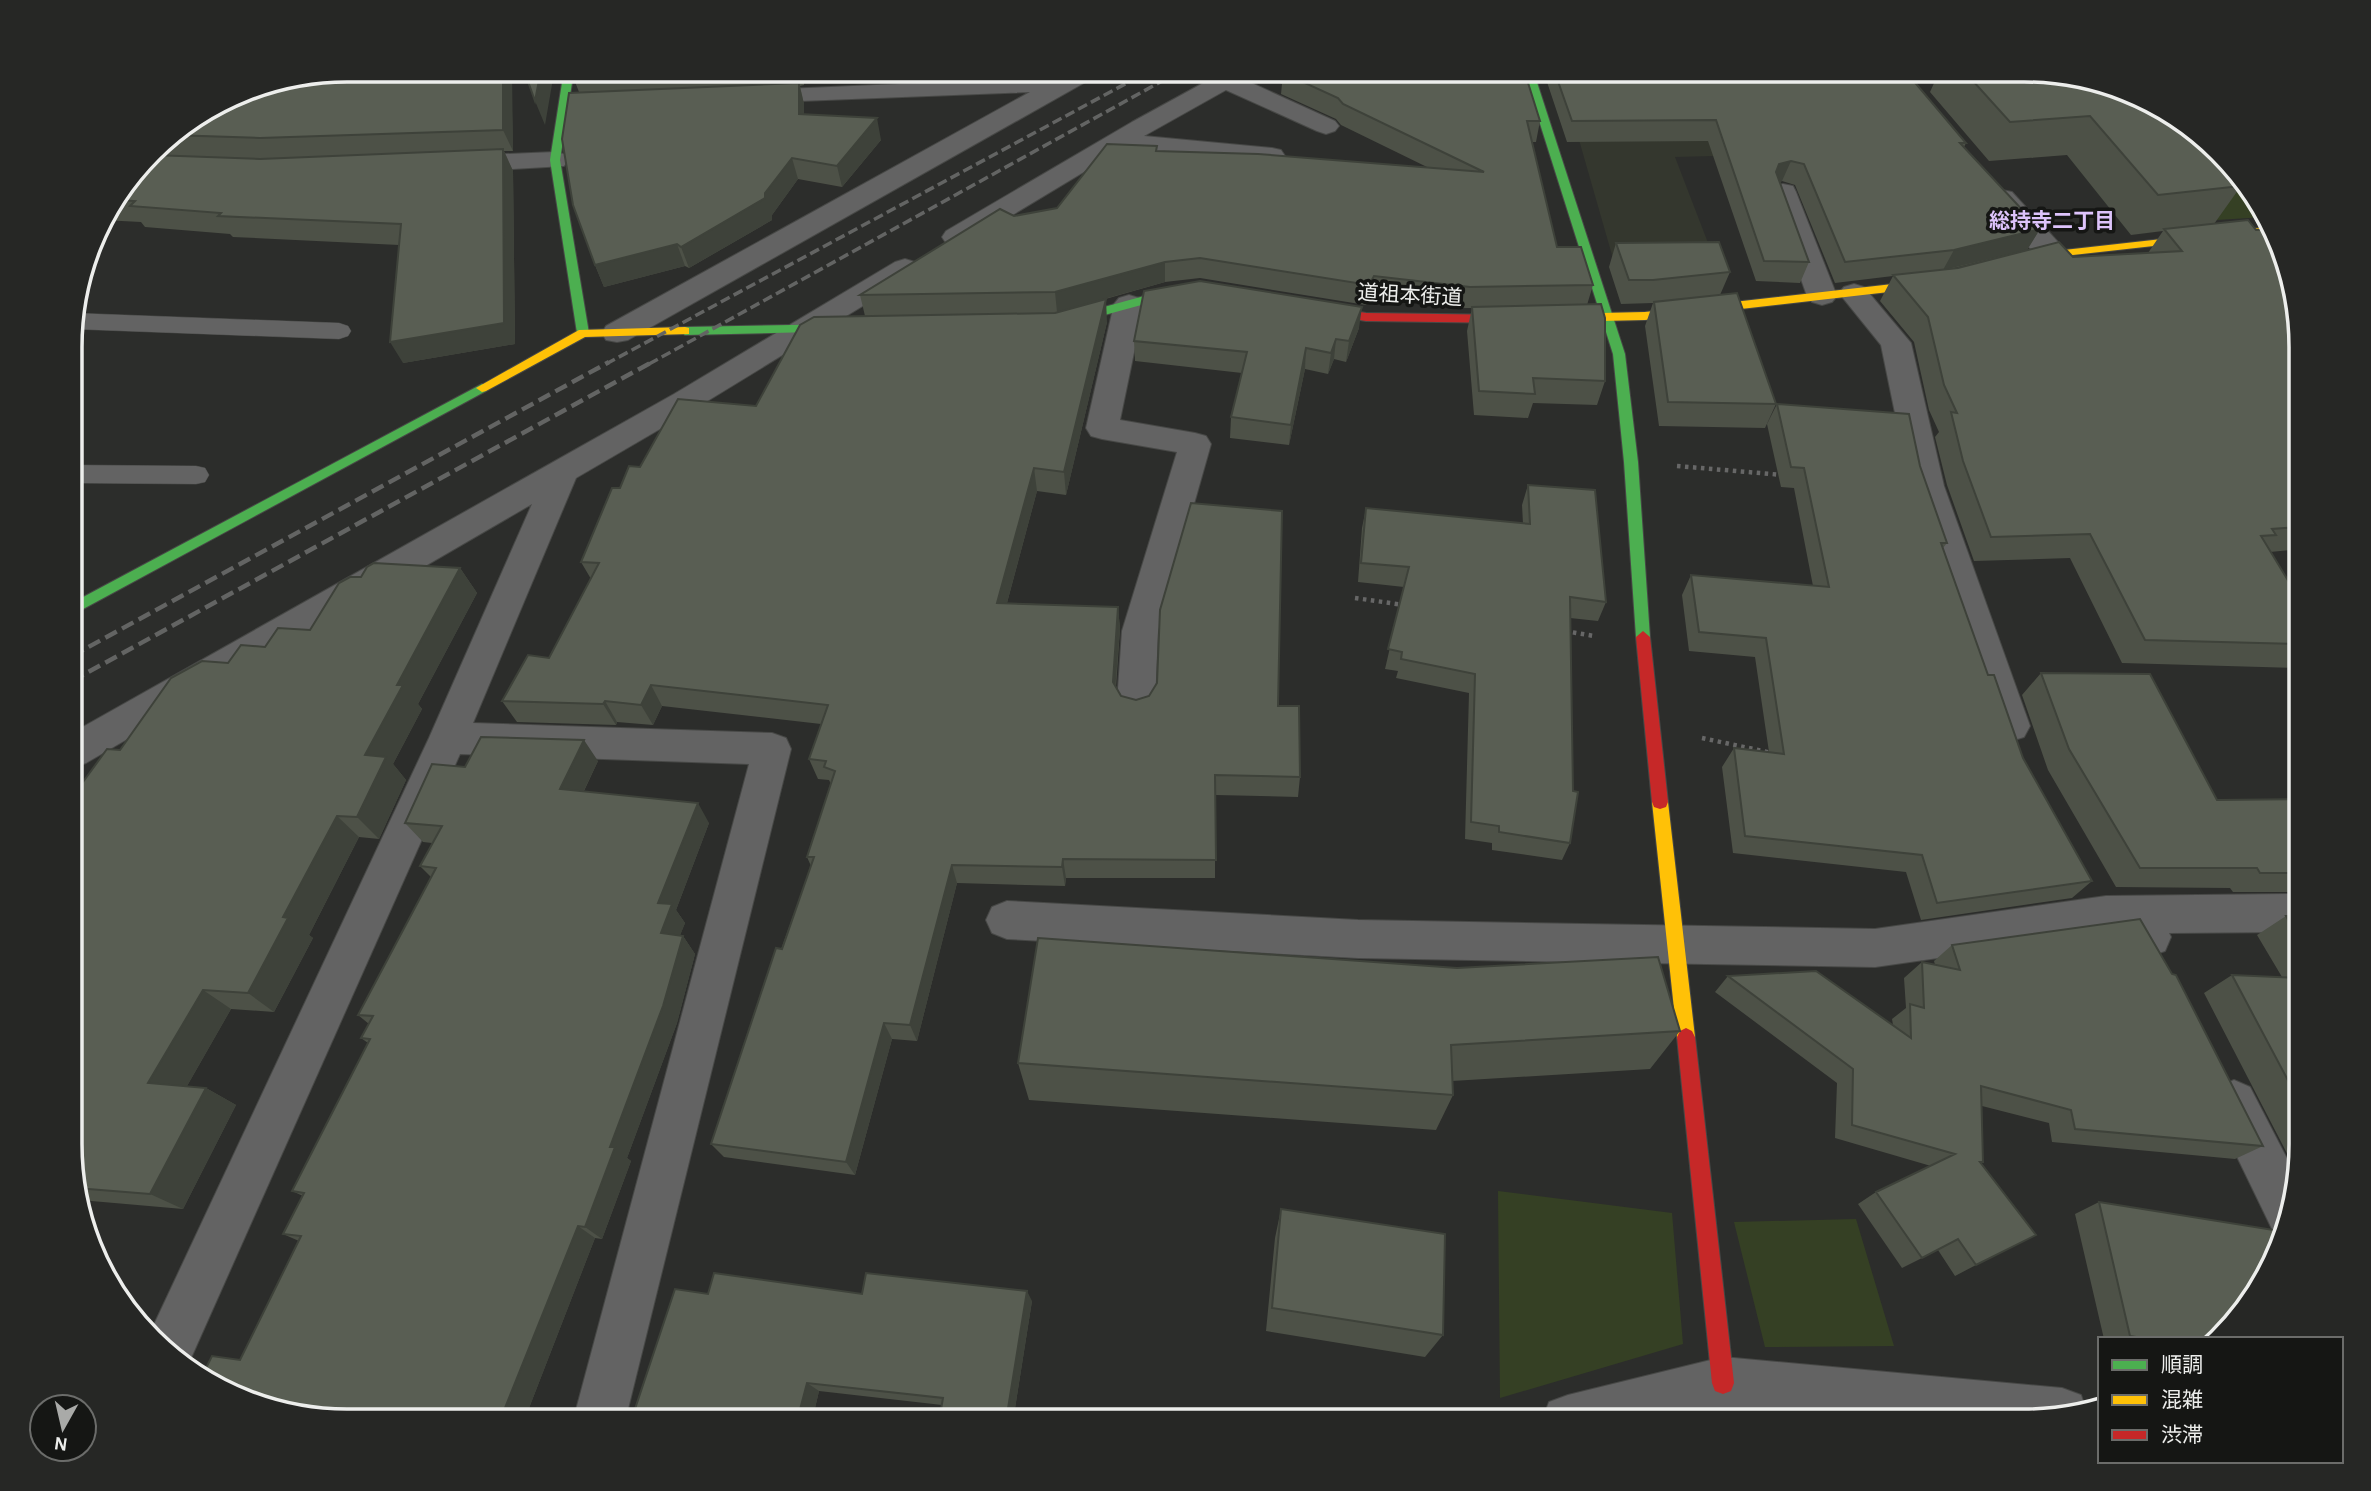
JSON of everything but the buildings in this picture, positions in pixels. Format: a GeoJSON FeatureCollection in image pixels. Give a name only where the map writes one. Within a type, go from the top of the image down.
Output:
{"type":"FeatureCollection","features":[{"type":"Feature","properties":{"kind":"street"},"geometry":{"type":"LineString","coordinates":[[567,82],[555,160],[583,333]]}},
{"type":"Feature","properties":{"kind":"street"},"geometry":{"type":"LineString","coordinates":[[87,744],[562,472],[1117,141],[1224,82]]}},
{"type":"Feature","properties":{"kind":"street"},"geometry":{"type":"LineString","coordinates":[[1246,82],[1326,126]]}},
{"type":"Feature","properties":{"kind":"street"},"geometry":{"type":"LineString","coordinates":[[1532,82],[1619,354],[1631,462],[1643,644],[1723,1383]]}},
{"type":"Feature","properties":{"kind":"street"},"geometry":{"type":"LineString","coordinates":[[729,97],[1063,83]]}},
{"type":"Feature","properties":{"kind":"street"},"geometry":{"type":"LineString","coordinates":[[617,333],[1063,83]]}},
{"type":"Feature","properties":{"kind":"street"},"geometry":{"type":"LineString","coordinates":[[563,104],[590,103]]}},
{"type":"Feature","properties":{"kind":"street"},"geometry":{"type":"LineString","coordinates":[[1117,141],[1272,156]]}},
{"type":"Feature","properties":{"kind":"street"},"geometry":{"type":"LineString","coordinates":[[434,164],[555,160]]}},
{"type":"Feature","properties":{"kind":"street"},"geometry":{"type":"LineString","coordinates":[[1989,182],[2032,233],[2055,254]]}},
{"type":"Feature","properties":{"kind":"street"},"geometry":{"type":"LineString","coordinates":[[1783,192],[1838,294],[1896,342],[1927,486],[2023,762]]}},
{"type":"Feature","properties":{"kind":"street"},"geometry":{"type":"LineString","coordinates":[[2006,267],[2055,254],[2261,231]]}},
{"type":"Feature","properties":{"kind":"street","name":"道祖本街道"},"geometry":{"type":"LineString","coordinates":[[1297,305],[1366,317],[1449,320],[1645,316],[1956,279]]}},
{"type":"Feature","properties":{"kind":"street"},"geometry":{"type":"LineString","coordinates":[[1044,324],[1057,324],[1166,294],[1200,289],[1214,292]]}},
{"type":"Feature","properties":{"kind":"street"},"geometry":{"type":"LineString","coordinates":[[1129,304],[1102,428],[1195,444],[1140,631],[1136,703]]}},
{"type":"Feature","properties":{"kind":"street"},"geometry":{"type":"LineString","coordinates":[[82,605],[583,333],[864,328]]}},
{"type":"Feature","properties":{"kind":"street"},"geometry":{"type":"LineString","coordinates":[[172,1342],[449,738],[562,472]]}},
{"type":"Feature","properties":{"kind":"street"},"geometry":{"type":"LineString","coordinates":[[449,738],[772,749],[602,1409]]}},
{"type":"Feature","properties":{"kind":"street"},"geometry":{"type":"LineString","coordinates":[[2110,903],[2169,974]]}},
{"type":"Feature","properties":{"kind":"street"},"geometry":{"type":"LineString","coordinates":[[1007,920],[1358,939],[1875,948],[2110,903],[2289,912]]}},
{"type":"Feature","properties":{"kind":"street"},"geometry":{"type":"LineString","coordinates":[[2217,1070],[2283,1200]]}},
{"type":"Feature","properties":{"kind":"street"},"geometry":{"type":"LineString","coordinates":[[1616,1409],[1723,1383],[2007,1409]]}},
{"type":"Feature","properties":{"kind":"lane"},"geometry":{"type":"LineString","coordinates":[[84,321],[339,331]]}},
{"type":"Feature","properties":{"kind":"lane"},"geometry":{"type":"LineString","coordinates":[[82,474],[196,475]]}},
{"type":"Feature","properties":{"kind":"path"},"geometry":{"type":"LineString","coordinates":[[1631,462],[1793,475]]}},
{"type":"Feature","properties":{"kind":"path"},"geometry":{"type":"LineString","coordinates":[[1355,598],[1416,607]]}},
{"type":"Feature","properties":{"kind":"path"},"geometry":{"type":"LineString","coordinates":[[1563,631],[1643,644]]}},
{"type":"Feature","properties":{"kind":"path"},"geometry":{"type":"LineString","coordinates":[[1652,726],[1786,756]]}},
{"type":"Feature","properties":{"kind":"shaded area"},"geometry":{"type":"Polygon","coordinates":[[[1562,82],[1723,82],[1714,156],[1675,157],[1715,261],[1616,269],[1562,82]]]}},
{"type":"Feature","properties":{"kind":"green space"},"geometry":{"type":"Polygon","coordinates":[[[2125,102],[2171,127],[2198,148],[2234,186],[2254,218],[2216,220],[2125,102]]]}},
{"type":"Feature","properties":{"kind":"green space"},"geometry":{"type":"Polygon","coordinates":[[[1498,1191],[1672,1213],[1683,1344],[1500,1398],[1498,1191]]]}},
{"type":"Feature","properties":{"kind":"green space"},"geometry":{"type":"Polygon","coordinates":[[[1856,1219],[1894,1346],[1765,1347],[1734,1222],[1856,1219]]]}},
{"type":"Feature","properties":{"kind":"railway"},"geometry":{"type":"LineString","coordinates":[[606,364],[1129,82]]}},
{"type":"Feature","properties":{"kind":"railway"},"geometry":{"type":"LineString","coordinates":[[649,364],[1160,82]]}},
{"type":"Feature","properties":{"kind":"railway"},"geometry":{"type":"LineString","coordinates":[[82,651],[609,362]]}},
{"type":"Feature","properties":{"kind":"railway"},"geometry":{"type":"LineString","coordinates":[[82,676],[652,362]]}},
{"type":"Feature","properties":{"kind":"traffic: fast"},"geometry":{"type":"LineString","coordinates":[[567,82],[555,160],[583,333]]}},
{"type":"Feature","properties":{"kind":"traffic: fast"},"geometry":{"type":"LineString","coordinates":[[1532,82],[1619,354],[1631,462],[1643,637]]}},
{"type":"Feature","properties":{"kind":"traffic: fast"},"geometry":{"type":"LineString","coordinates":[[1057,324],[1166,294],[1193,290]]}},
{"type":"Feature","properties":{"kind":"traffic: fast"},"geometry":{"type":"LineString","coordinates":[[685,331],[850,328]]}},
{"type":"Feature","properties":{"kind":"traffic: fast"},"geometry":{"type":"LineString","coordinates":[[82,605],[482,388]]}},
{"type":"Feature","properties":{"kind":"traffic: slow"},"geometry":{"type":"LineString","coordinates":[[2020,263],[2055,254],[2261,231]]}},
{"type":"Feature","properties":{"kind":"traffic: slow"},"geometry":{"type":"LineString","coordinates":[[1509,319],[1645,316],[1937,283]]}},
{"type":"Feature","properties":{"kind":"traffic: slow"},"geometry":{"type":"LineString","coordinates":[[482,388],[583,333],[685,331]]}},
{"type":"Feature","properties":{"kind":"traffic: slow"},"geometry":{"type":"LineString","coordinates":[[1660,802],[1686,1037]]}},
{"type":"Feature","properties":{"kind":"traffic: jam"},"geometry":{"type":"LineString","coordinates":[[1311,308],[1366,317],[1509,319]]}},
{"type":"Feature","properties":{"kind":"traffic: jam"},"geometry":{"type":"LineString","coordinates":[[1643,637],[1660,802]]}},
{"type":"Feature","properties":{"kind":"traffic: jam"},"geometry":{"type":"LineString","coordinates":[[1686,1037],[1723,1383]]}},
{"type":"Feature","properties":{"kind":"district","name":"総持寺二丁目"},"geometry":{"type":"Point","coordinates":[2052,221]}}]}
